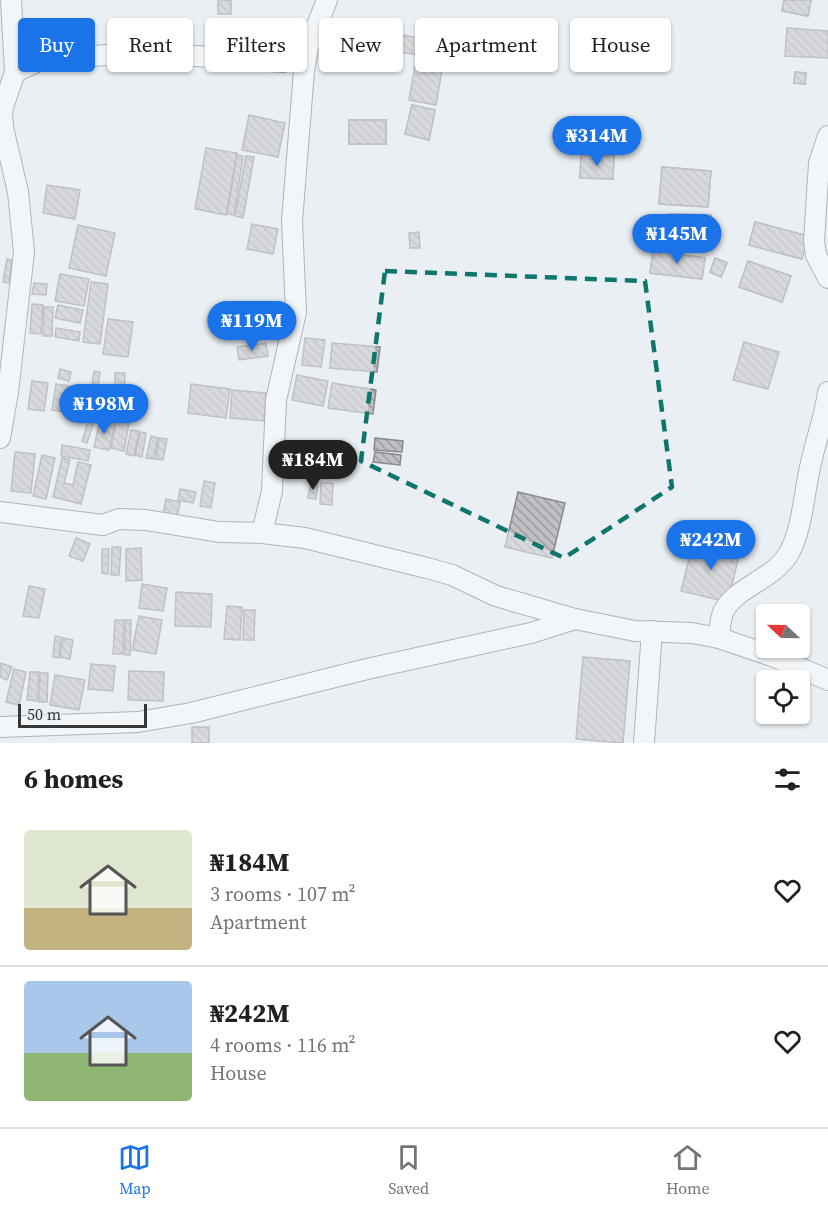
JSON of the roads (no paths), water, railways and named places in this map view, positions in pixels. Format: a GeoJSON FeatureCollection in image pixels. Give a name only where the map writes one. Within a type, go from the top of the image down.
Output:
{"type":"FeatureCollection","features":[{"type":"Feature","properties":{"kind":"street"},"geometry":{"type":"LineString","coordinates":[[0,438],[8,392],[24,252],[18,192],[2,117],[3,107],[15,72],[6,25],[11,0]]}},
{"type":"Feature","properties":{"kind":"street"},"geometry":{"type":"LineString","coordinates":[[307,51],[327,0]]}},
{"type":"Feature","properties":{"kind":"street"},"geometry":{"type":"LineString","coordinates":[[95,56],[166,54],[205,57]]}},
{"type":"Feature","properties":{"kind":"street"},"geometry":{"type":"LineString","coordinates":[[294,72],[303,80]]}},
{"type":"Feature","properties":{"kind":"street"},"geometry":{"type":"LineString","coordinates":[[262,533],[272,491],[276,400],[296,312],[292,220],[304,72]]}},
{"type":"Feature","properties":{"kind":"street"},"geometry":{"type":"LineString","coordinates":[[828,136],[819,163],[814,241],[816,255],[828,278]]}},
{"type":"Feature","properties":{"kind":"street"},"geometry":{"type":"LineString","coordinates":[[719,638],[721,621],[728,605],[772,572],[789,554],[798,529],[828,392]]}},
{"type":"Feature","properties":{"kind":"street"},"geometry":{"type":"LineString","coordinates":[[0,512],[103,525],[119,519],[146,519],[219,532],[262,533],[304,538],[428,568],[461,579],[496,596],[574,619],[635,631],[692,633],[719,638],[772,656],[828,680]]}},
{"type":"Feature","properties":{"kind":"street"},"geometry":{"type":"LineString","coordinates":[[0,727],[138,722],[191,713],[367,669],[531,633],[574,619]]}},
{"type":"Feature","properties":{"kind":"street"},"geometry":{"type":"LineString","coordinates":[[644,743],[652,631]]}}]}
